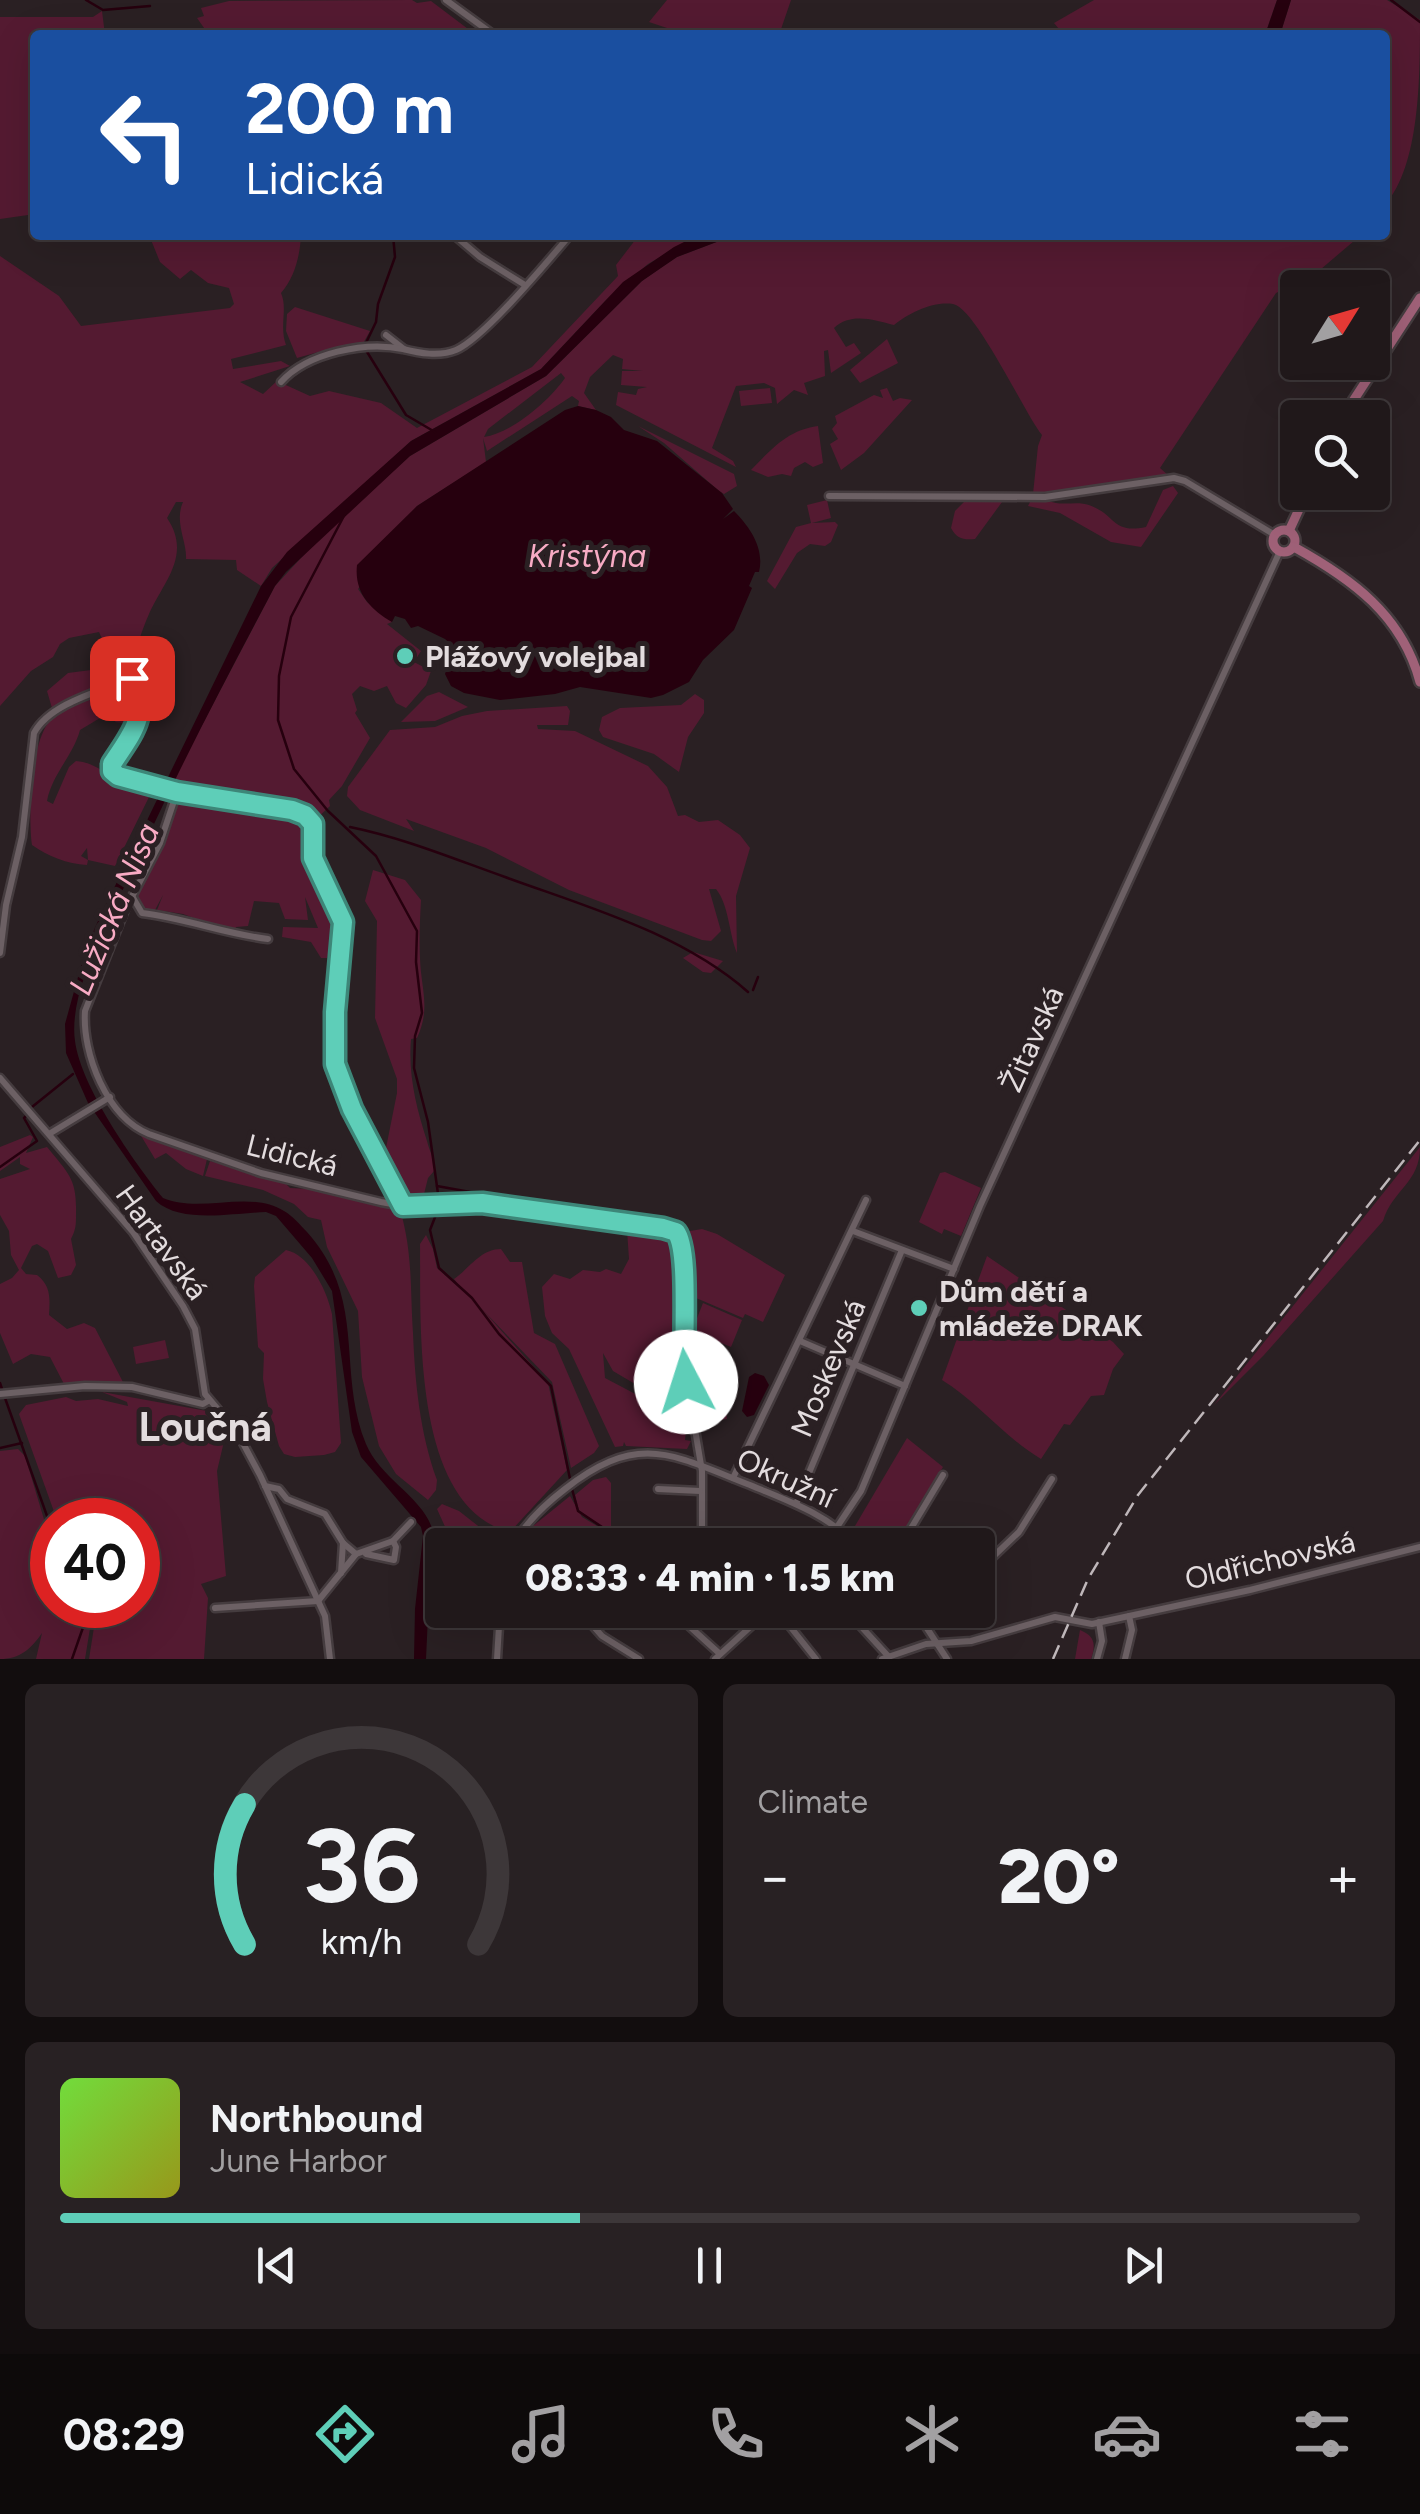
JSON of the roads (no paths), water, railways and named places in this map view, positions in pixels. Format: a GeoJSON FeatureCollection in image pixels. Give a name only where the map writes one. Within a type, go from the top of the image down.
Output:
{"type":"FeatureCollection","features":[{"type":"Feature","properties":{"kind":"main road"},"geometry":{"type":"LineString","coordinates":[[1354,400],[1420,298]]}},
{"type":"Feature","properties":{"kind":"main road"},"geometry":{"type":"LineString","coordinates":[[1289,531],[1299,510]]}},
{"type":"Feature","properties":{"kind":"main road"},"geometry":{"type":"LineString","coordinates":[[1281,530],[1289,531],[1295,538],[1294,547],[1288,552],[1280,551],[1274,544],[1275,535],[1281,530]]}},
{"type":"Feature","properties":{"kind":"main road"},"geometry":{"type":"LineString","coordinates":[[1294,547],[1359,588],[1381,608],[1402,637],[1420,682]]}},
{"type":"Feature","properties":{"kind":"street"},"geometry":{"type":"LineString","coordinates":[[446,0],[487,30]]}},
{"type":"Feature","properties":{"kind":"street"},"geometry":{"type":"LineString","coordinates":[[460,240],[525,285]]}},
{"type":"Feature","properties":{"kind":"street"},"geometry":{"type":"LineString","coordinates":[[386,335],[416,354],[460,348],[483,330],[566,240]]}},
{"type":"Feature","properties":{"kind":"street"},"geometry":{"type":"LineString","coordinates":[[280,382],[314,357],[365,350],[405,350]]}},
{"type":"Feature","properties":{"kind":"street"},"geometry":{"type":"LineString","coordinates":[[830,496],[1045,496],[1174,478],[1275,535]]}},
{"type":"Feature","properties":{"kind":"street","name":"Žitavská"},"geometry":{"type":"LineString","coordinates":[[839,1527],[860,1491],[1056,1036],[1280,551]]}},
{"type":"Feature","properties":{"kind":"street"},"geometry":{"type":"LineString","coordinates":[[0,953],[6,904],[22,837],[34,733],[40,723],[60,709],[132,678],[141,699],[141,714],[112,764],[112,771],[118,776],[175,792],[292,810],[305,815],[313,824],[313,858],[343,922],[335,1064],[352,1109],[403,1206]]}},
{"type":"Feature","properties":{"kind":"street","name":"Lidická"},"geometry":{"type":"LineString","coordinates":[[175,792],[160,844],[132,896],[88,1001],[84,1026],[106,1099],[134,1127],[261,1173],[403,1206],[482,1203],[522,1207],[663,1228],[678,1234],[684,1249],[683,1358],[698,1463]]}},
{"type":"Feature","properties":{"kind":"street"},"geometry":{"type":"LineString","coordinates":[[132,896],[142,913]]}},
{"type":"Feature","properties":{"kind":"street"},"geometry":{"type":"LineString","coordinates":[[122,918],[142,913],[180,918],[234,935],[268,939]]}},
{"type":"Feature","properties":{"kind":"street","name":"Hartavská"},"geometry":{"type":"LineString","coordinates":[[0,1078],[133,1232],[183,1306],[195,1329],[208,1401],[236,1432],[274,1506],[328,1626],[330,1659]]}},
{"type":"Feature","properties":{"kind":"street"},"geometry":{"type":"LineString","coordinates":[[49,1134],[106,1099]]}},
{"type":"Feature","properties":{"kind":"street"},"geometry":{"type":"LineString","coordinates":[[732,1478],[866,1200]]}},
{"type":"Feature","properties":{"kind":"street"},"geometry":{"type":"LineString","coordinates":[[853,1231],[954,1269]]}},
{"type":"Feature","properties":{"kind":"street","name":"Moskevská"},"geometry":{"type":"LineString","coordinates":[[796,1504],[902,1250]]}},
{"type":"Feature","properties":{"kind":"street"},"geometry":{"type":"LineString","coordinates":[[800,1340],[905,1386]]}},
{"type":"Feature","properties":{"kind":"street"},"geometry":{"type":"LineString","coordinates":[[0,1394],[85,1386],[132,1387],[203,1404],[208,1401]]}},
{"type":"Feature","properties":{"kind":"street","name":"Okružní"},"geometry":{"type":"LineString","coordinates":[[526,1528],[542,1508],[600,1465],[633,1454],[660,1453],[698,1463],[796,1504],[839,1527]]}},
{"type":"Feature","properties":{"kind":"street"},"geometry":{"type":"LineString","coordinates":[[698,1463],[702,1471],[701,1528]]}},
{"type":"Feature","properties":{"kind":"street"},"geometry":{"type":"LineString","coordinates":[[912,1528],[943,1475]]}},
{"type":"Feature","properties":{"kind":"street"},"geometry":{"type":"LineString","coordinates":[[995,1554],[1019,1532],[1052,1480]]}},
{"type":"Feature","properties":{"kind":"street"},"geometry":{"type":"LineString","coordinates":[[264,1486],[279,1489],[287,1499],[325,1514],[343,1543],[360,1554],[394,1560],[393,1541]]}},
{"type":"Feature","properties":{"kind":"street"},"geometry":{"type":"LineString","coordinates":[[658,1489],[700,1491]]}},
{"type":"Feature","properties":{"kind":"street"},"geometry":{"type":"LineString","coordinates":[[274,1506],[287,1499]]}},
{"type":"Feature","properties":{"kind":"street"},"geometry":{"type":"LineString","coordinates":[[215,1608],[318,1601],[360,1554],[393,1541],[411,1522]]}},
{"type":"Feature","properties":{"kind":"street"},"geometry":{"type":"LineString","coordinates":[[341,1574],[343,1543]]}},
{"type":"Feature","properties":{"kind":"street","name":"Oldřichovská"},"geometry":{"type":"LineString","coordinates":[[938,1644],[971,1641],[1060,1617],[1080,1624],[1130,1616],[1420,1546]]}},
{"type":"Feature","properties":{"kind":"street"},"geometry":{"type":"LineString","coordinates":[[1125,1659],[1132,1630],[1130,1616]]}},
{"type":"Feature","properties":{"kind":"street"},"geometry":{"type":"LineString","coordinates":[[1097,1659],[1102,1641],[1099,1622]]}},
{"type":"Feature","properties":{"kind":"street"},"geometry":{"type":"LineString","coordinates":[[496,1659],[499,1628]]}},
{"type":"Feature","properties":{"kind":"street"},"geometry":{"type":"LineString","coordinates":[[595,1628],[639,1659]]}},
{"type":"Feature","properties":{"kind":"street"},"geometry":{"type":"LineString","coordinates":[[690,1628],[718,1657],[749,1628]]}},
{"type":"Feature","properties":{"kind":"street"},"geometry":{"type":"LineString","coordinates":[[791,1628],[816,1659]]}},
{"type":"Feature","properties":{"kind":"street"},"geometry":{"type":"LineString","coordinates":[[861,1628],[887,1658],[926,1644],[938,1644]]}},
{"type":"Feature","properties":{"kind":"street"},"geometry":{"type":"LineString","coordinates":[[929,1628],[947,1659]]}},
{"type":"Feature","properties":{"kind":"water"},"geometry":{"type":"Polygon","coordinates":[[[1277,0],[1291,0],[1282,30],[1267,30],[1277,0]]]}},
{"type":"Feature","properties":{"kind":"water"},"geometry":{"type":"Polygon","coordinates":[[[688,240],[722,240],[677,257],[642,281],[546,376],[410,456],[286,572],[224,684],[97,944],[75,1019],[75,1041],[87,1080],[124,1145],[163,1198],[193,1204],[240,1201],[270,1205],[293,1218],[326,1258],[345,1309],[357,1416],[366,1444],[381,1467],[419,1506],[432,1528],[425,1528],[426,1659],[414,1659],[421,1527],[361,1457],[352,1432],[332,1291],[312,1258],[276,1216],[266,1212],[193,1215],[179,1213],[156,1201],[88,1103],[66,1053],[65,1024],[86,948],[98,921],[261,586],[287,552],[411,441],[541,369],[623,282],[688,240]]]}},
{"type":"Feature","properties":{"kind":"water","name":"Kristýna"},"geometry":{"type":"Polygon","coordinates":[[[578,406],[596,410],[611,417],[624,430],[657,441],[722,493],[733,509],[723,519],[734,511],[745,523],[760,554],[759,572],[755,572],[734,630],[703,660],[689,682],[663,695],[651,698],[580,687],[500,700],[464,693],[451,686],[445,674],[453,663],[469,665],[470,661],[445,639],[418,626],[411,628],[405,619],[395,616],[392,622],[377,611],[361,591],[357,565],[417,506],[565,410],[578,406]]]}},
{"type":"Feature","properties":{"kind":"water"},"geometry":{"type":"Polygon","coordinates":[[[755,1373],[764,1376],[769,1385],[754,1415],[747,1417],[742,1411],[749,1377],[755,1373]]]}},
{"type":"Feature","properties":{"kind":"waterway"},"geometry":{"type":"LineString","coordinates":[[86,0],[103,10],[150,6]]}},
{"type":"Feature","properties":{"kind":"waterway"},"geometry":{"type":"LineString","coordinates":[[1391,0],[1420,22]]}},
{"type":"Feature","properties":{"kind":"waterway"},"geometry":{"type":"LineString","coordinates":[[393,240],[395,257],[378,304],[376,322],[364,347],[406,415],[435,432]]}},
{"type":"Feature","properties":{"kind":"waterway"},"geometry":{"type":"LineString","coordinates":[[347,510],[291,617],[279,676],[278,720],[294,769],[328,811],[376,856],[417,931],[422,1013],[415,1036],[414,1068],[428,1122],[439,1201]]}},
{"type":"Feature","properties":{"kind":"waterway"},"geometry":{"type":"LineString","coordinates":[[350,827],[429,849],[632,924],[693,953],[748,992]]}},
{"type":"Feature","properties":{"kind":"waterway"},"geometry":{"type":"LineString","coordinates":[[753,990],[758,977]]}},
{"type":"Feature","properties":{"kind":"waterway"},"geometry":{"type":"LineString","coordinates":[[32,1107],[73,1074]]}},
{"type":"Feature","properties":{"kind":"waterway"},"geometry":{"type":"LineString","coordinates":[[0,1167],[37,1141],[24,1118],[27,1115]]}},
{"type":"Feature","properties":{"kind":"waterway"},"geometry":{"type":"LineString","coordinates":[[437,1186],[470,1192]]}},
{"type":"Feature","properties":{"kind":"waterway"},"geometry":{"type":"LineString","coordinates":[[439,1207],[430,1230],[439,1268],[472,1298],[499,1334],[551,1386],[570,1479]]}},
{"type":"Feature","properties":{"kind":"waterway"},"geometry":{"type":"LineString","coordinates":[[0,1383],[2,1389]]}},
{"type":"Feature","properties":{"kind":"waterway"},"geometry":{"type":"LineString","coordinates":[[5,1398],[41,1498]]}},
{"type":"Feature","properties":{"kind":"waterway"},"geometry":{"type":"LineString","coordinates":[[0,1448],[22,1443]]}},
{"type":"Feature","properties":{"kind":"waterway"},"geometry":{"type":"LineString","coordinates":[[572,1489],[578,1511],[604,1528]]}},
{"type":"Feature","properties":{"kind":"waterway"},"geometry":{"type":"LineString","coordinates":[[72,1659],[83,1628]]}},
{"type":"Feature","properties":{"kind":"railway"},"geometry":{"type":"LineString","coordinates":[[1053,1659],[1088,1579],[1138,1495],[1420,1140]]}},
{"type":"Feature","properties":{"kind":"place","name":"Plážový volejbal"},"geometry":{"type":"Point","coordinates":[405,656]}},
{"type":"Feature","properties":{"kind":"place","name":"Dům dětí a mládeže DRAK"},"geometry":{"type":"Point","coordinates":[919,1308]}},
{"type":"Feature","properties":{"kind":"district","name":"Loučná"},"geometry":{"type":"Point","coordinates":[205,1427]}},
{"type":"Feature","properties":{"kind":"water label","name":"Lužická Nisa"},"geometry":{"type":"Point","coordinates":[114,909]}}]}
